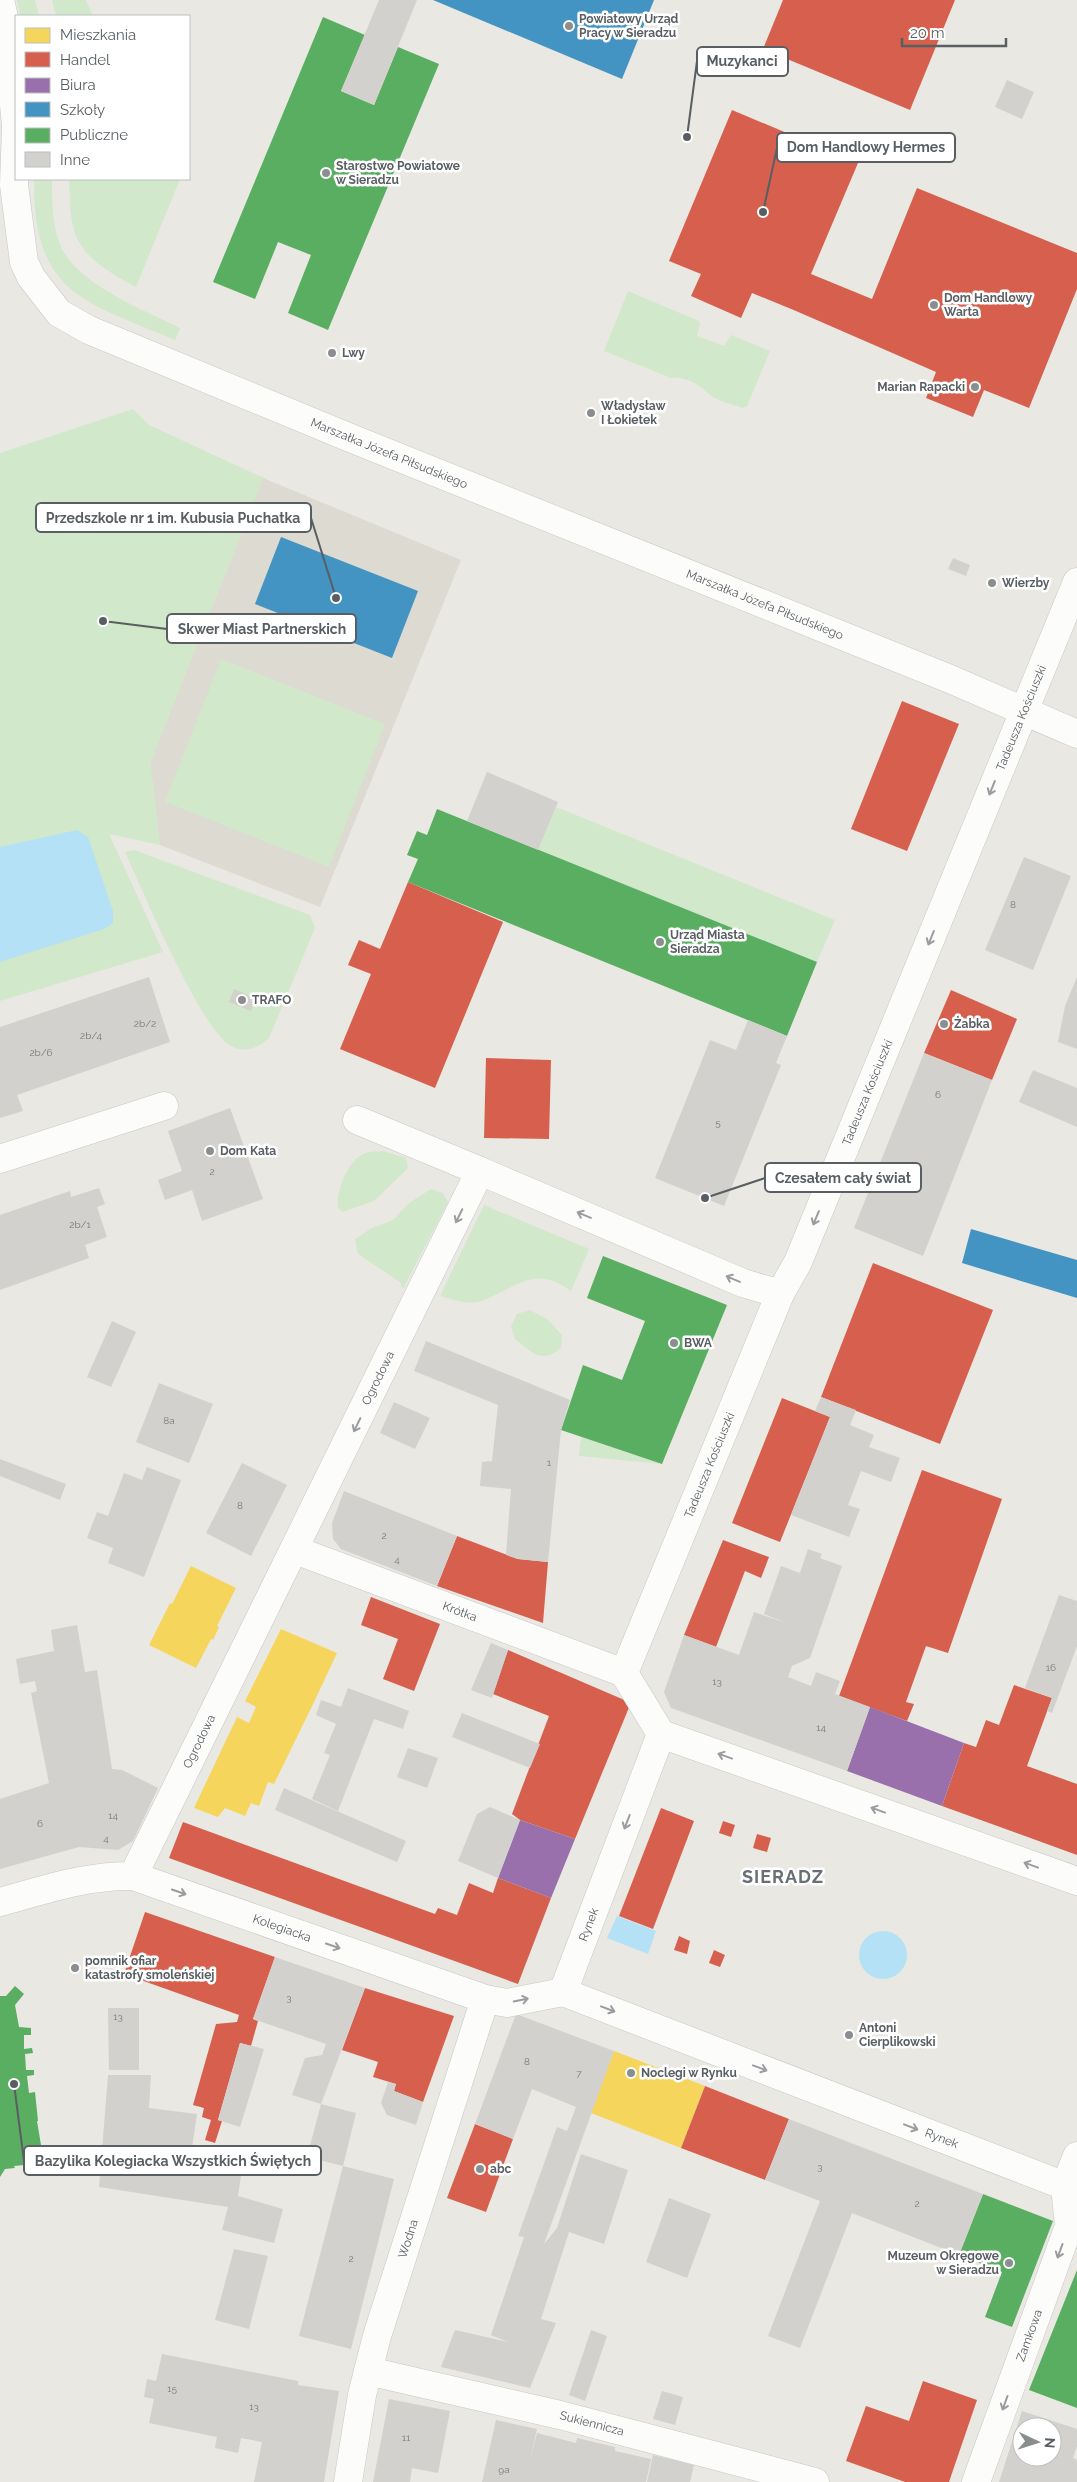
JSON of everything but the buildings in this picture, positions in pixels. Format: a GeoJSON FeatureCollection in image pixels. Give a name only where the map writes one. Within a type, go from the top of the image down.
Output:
{"type":"FeatureCollection","features":[{"type":"Feature","properties":{"kind":"street","name":"Marszałka Józefa Piłsudskiego"},"geometry":{"type":"LineString","coordinates":[[0,0],[7,31],[15,115]]}},
{"type":"Feature","properties":{"kind":"street","name":"Marszałka Józefa Piłsudskiego"},"geometry":{"type":"LineString","coordinates":[[15,156],[14,185],[24,262],[30,277],[59,313],[89,330],[339,434],[1024,710],[1077,734]]}},
{"type":"Feature","properties":{"kind":"street","name":"Tadeusza Kościuszki"},"geometry":{"type":"LineString","coordinates":[[624,1674],[780,1294],[807,1240],[1077,582]]}},
{"type":"Feature","properties":{"kind":"street"},"geometry":{"type":"LineString","coordinates":[[0,1159],[164,1106]]}},
{"type":"Feature","properties":{"kind":"street"},"geometry":{"type":"LineString","coordinates":[[357,1120],[743,1283],[780,1294]]}},
{"type":"Feature","properties":{"kind":"street","name":"Ogrodowa"},"geometry":{"type":"LineString","coordinates":[[133,1876],[480,1171]]}},
{"type":"Feature","properties":{"kind":"street","name":"Krótka"},"geometry":{"type":"LineString","coordinates":[[295,1550],[624,1674]]}},
{"type":"Feature","properties":{"kind":"street"},"geometry":{"type":"LineString","coordinates":[[624,1674],[661,1734],[1077,1881]]}},
{"type":"Feature","properties":{"kind":"street","name":"Rynek"},"geometry":{"type":"LineString","coordinates":[[661,1734],[563,1992],[1071,2195]]}},
{"type":"Feature","properties":{"kind":"street","name":"Kolegiacka"},"geometry":{"type":"LineString","coordinates":[[0,1902],[87,1879],[108,1876],[133,1876],[485,1999],[507,2003],[563,1992]]}},
{"type":"Feature","properties":{"kind":"street","name":"Wodna"},"geometry":{"type":"LineString","coordinates":[[348,2482],[368,2371],[485,1999]]}},
{"type":"Feature","properties":{"kind":"street"},"geometry":{"type":"LineString","coordinates":[[1071,2195],[1077,2156]]}},
{"type":"Feature","properties":{"kind":"street","name":"Zamkowa"},"geometry":{"type":"LineString","coordinates":[[976,2482],[1069,2226],[1071,2195]]}},
{"type":"Feature","properties":{"kind":"street","name":"Sukiennicza"},"geometry":{"type":"LineString","coordinates":[[368,2371],[560,2415],[815,2482]]}},
{"type":"Feature","properties":{"kind":"shaded area"},"geometry":{"type":"Polygon","coordinates":[[[263,478],[461,560],[320,907],[160,845],[150,763],[263,478]]]}},
{"type":"Feature","properties":{"kind":"green space"},"geometry":{"type":"Polygon","coordinates":[[[17,0],[35,0],[39,15],[20,15],[17,0]]]}},
{"type":"Feature","properties":{"kind":"green space"},"geometry":{"type":"Polygon","coordinates":[[[52,0],[86,0],[93,15],[56,15],[52,0]]]}},
{"type":"Feature","properties":{"kind":"green space"},"geometry":{"type":"Polygon","coordinates":[[[34,180],[52,180],[52,205],[56,231],[61,247],[70,261],[97,285],[180,328],[175,340],[114,315],[70,288],[54,270],[43,247],[36,217],[34,180]]]}},
{"type":"Feature","properties":{"kind":"green space"},"geometry":{"type":"Polygon","coordinates":[[[69,180],[180,180],[136,287],[117,277],[99,264],[84,249],[74,230],[69,180]]]}},
{"type":"Feature","properties":{"kind":"green space"},"geometry":{"type":"Polygon","coordinates":[[[628,291],[699,321],[697,336],[724,346],[731,335],[770,351],[747,406],[742,408],[720,400],[692,382],[682,378],[671,378],[604,351],[628,291]]]}},
{"type":"Feature","properties":{"kind":"green space"},"geometry":{"type":"Polygon","coordinates":[[[133,409],[149,425],[266,479],[263,479],[150,763],[160,845],[109,834],[163,952],[0,1001],[0,453],[133,409]]]}},
{"type":"Feature","properties":{"kind":"green space"},"geometry":{"type":"Polygon","coordinates":[[[221,659],[385,724],[329,867],[165,802],[221,659]]]}},
{"type":"Feature","properties":{"kind":"green space"},"geometry":{"type":"Polygon","coordinates":[[[556,807],[835,920],[817,962],[538,850],[556,807]]]}},
{"type":"Feature","properties":{"kind":"green space"},"geometry":{"type":"Polygon","coordinates":[[[134,850],[310,915],[315,928],[269,1038],[261,1044],[247,1049],[231,1046],[219,1035],[204,1014],[173,957],[125,852],[134,850]]]}},
{"type":"Feature","properties":{"kind":"green space"},"geometry":{"type":"Polygon","coordinates":[[[383,1151],[406,1158],[408,1168],[374,1201],[342,1212],[338,1208],[339,1194],[344,1178],[352,1164],[365,1153],[383,1151]]]}},
{"type":"Feature","properties":{"kind":"green space"},"geometry":{"type":"Polygon","coordinates":[[[431,1189],[443,1193],[448,1202],[403,1289],[400,1282],[358,1254],[355,1239],[372,1228],[393,1220],[409,1203],[431,1189]]]}},
{"type":"Feature","properties":{"kind":"green space"},"geometry":{"type":"Polygon","coordinates":[[[484,1205],[589,1249],[571,1291],[550,1280],[532,1279],[473,1303],[440,1296],[484,1205]]]}},
{"type":"Feature","properties":{"kind":"green space"},"geometry":{"type":"Polygon","coordinates":[[[530,1310],[548,1320],[562,1335],[561,1348],[548,1356],[537,1355],[515,1339],[511,1326],[517,1314],[530,1310]]]}},
{"type":"Feature","properties":{"kind":"green space"},"geometry":{"type":"Polygon","coordinates":[[[581,1437],[662,1464],[579,1456],[581,1437]]]}},
{"type":"Feature","properties":{"kind":"water"},"geometry":{"type":"Polygon","coordinates":[[[77,830],[88,837],[113,911],[113,923],[104,929],[0,962],[0,847],[77,830]]]}},
{"type":"Feature","properties":{"kind":"water"},"geometry":{"type":"Polygon","coordinates":[[[617,1916],[656,1931],[648,1954],[607,1938],[617,1916]]]}},
{"type":"Feature","properties":{"kind":"water"},"geometry":{"type":"Polygon","coordinates":[[[883,1931],[892,1933],[900,1938],[905,1946],[907,1955],[905,1964],[900,1972],[892,1977],[883,1979],[874,1977],[866,1972],[861,1964],[859,1955],[861,1946],[866,1938],[874,1933],[883,1931]]]}},
{"type":"Feature","properties":{"kind":"place","name":"Powiatowy Urząd Pracy w Sieradzu"},"geometry":{"type":"Point","coordinates":[569,26]}},
{"type":"Feature","properties":{"kind":"place","name":"Muzykanci"},"geometry":{"type":"Point","coordinates":[687,137]}},
{"type":"Feature","properties":{"kind":"place","name":"Starostwo Powiatowe w Sieradzu"},"geometry":{"type":"Point","coordinates":[326,173]}},
{"type":"Feature","properties":{"kind":"place","name":"Dom Handlowy Hermes"},"geometry":{"type":"Point","coordinates":[763,212]}},
{"type":"Feature","properties":{"kind":"place","name":"Dom Handlowy Warta"},"geometry":{"type":"Point","coordinates":[934,305]}},
{"type":"Feature","properties":{"kind":"place","name":"Lwy"},"geometry":{"type":"Point","coordinates":[332,353]}},
{"type":"Feature","properties":{"kind":"place","name":"Marian Rapacki"},"geometry":{"type":"Point","coordinates":[975,387]}},
{"type":"Feature","properties":{"kind":"place","name":"Władysław I Łokietek"},"geometry":{"type":"Point","coordinates":[591,413]}},
{"type":"Feature","properties":{"kind":"place","name":"Wierzby"},"geometry":{"type":"Point","coordinates":[992,583]}},
{"type":"Feature","properties":{"kind":"place","name":"Przedszkole nr 1 im. Kubusia Puchatka"},"geometry":{"type":"Point","coordinates":[336,598]}},
{"type":"Feature","properties":{"kind":"place","name":"Skwer Miast Partnerskich"},"geometry":{"type":"Point","coordinates":[103,621]}},
{"type":"Feature","properties":{"kind":"place","name":"Urząd Miasta Sieradza"},"geometry":{"type":"Point","coordinates":[660,942]}},
{"type":"Feature","properties":{"kind":"place","name":"TRAFO"},"geometry":{"type":"Point","coordinates":[242,1000]}},
{"type":"Feature","properties":{"kind":"place","name":"Żabka"},"geometry":{"type":"Point","coordinates":[944,1024]}},
{"type":"Feature","properties":{"kind":"place","name":"Dom Kata"},"geometry":{"type":"Point","coordinates":[210,1151]}},
{"type":"Feature","properties":{"kind":"place","name":"Czesałem cały świat"},"geometry":{"type":"Point","coordinates":[705,1198]}},
{"type":"Feature","properties":{"kind":"place","name":"BWA"},"geometry":{"type":"Point","coordinates":[674,1343]}},
{"type":"Feature","properties":{"kind":"place","name":"pomnik ofiar katastrofy smoleńskiej"},"geometry":{"type":"Point","coordinates":[75,1968]}},
{"type":"Feature","properties":{"kind":"place","name":"Antoni Cierplikowski"},"geometry":{"type":"Point","coordinates":[849,2035]}},
{"type":"Feature","properties":{"kind":"place","name":"Noclegi w Rynku"},"geometry":{"type":"Point","coordinates":[631,2073]}},
{"type":"Feature","properties":{"kind":"place","name":"Bazylika Kolegiacka Wszystkich Świętych"},"geometry":{"type":"Point","coordinates":[14,2084]}},
{"type":"Feature","properties":{"kind":"place","name":"abc"},"geometry":{"type":"Point","coordinates":[480,2169]}},
{"type":"Feature","properties":{"kind":"place","name":"Muzeum Okręgowe w Sieradzu"},"geometry":{"type":"Point","coordinates":[1009,2263]}},
{"type":"Feature","properties":{"kind":"district","name":"SIERADZ"},"geometry":{"type":"Point","coordinates":[783,1877]}}]}
